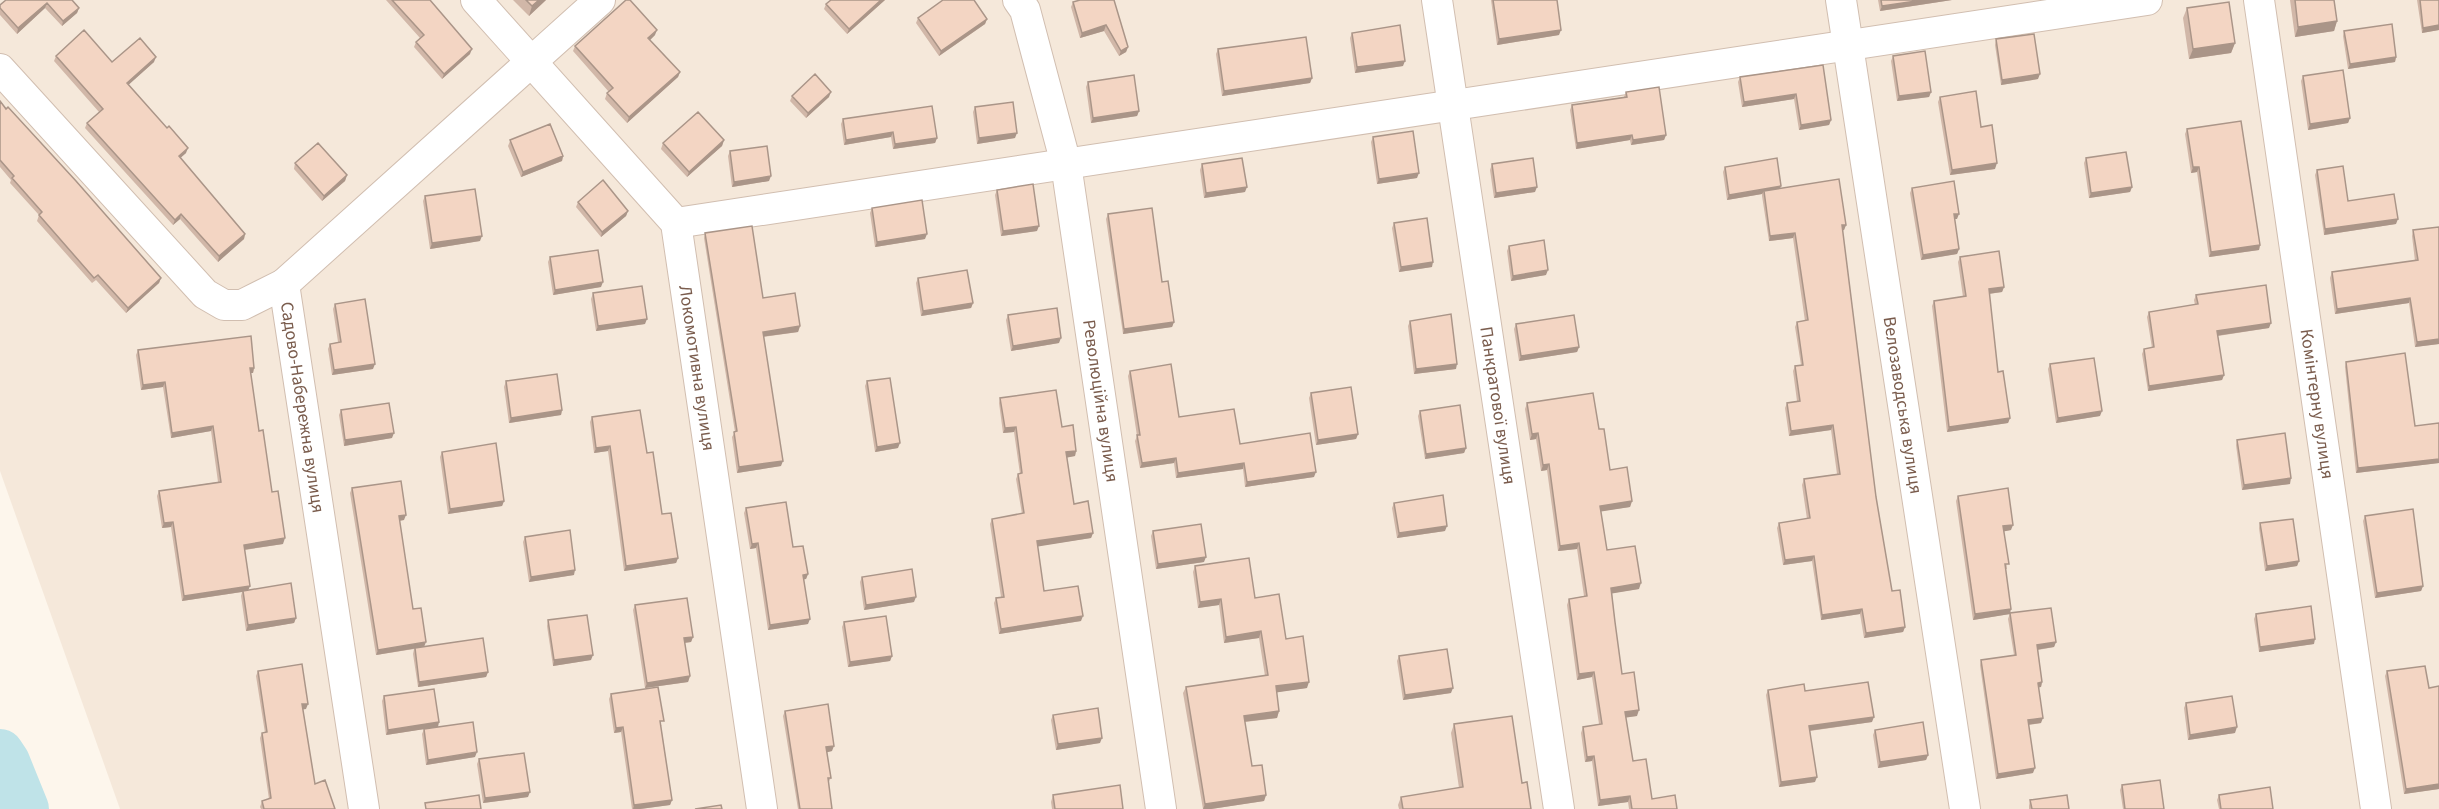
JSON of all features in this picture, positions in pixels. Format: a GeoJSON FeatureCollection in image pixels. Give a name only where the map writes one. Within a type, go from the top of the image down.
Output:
{"type":"FeatureCollection","features":[{"type":"Feature","properties":{"kind":"street"},"geometry":{"type":"LineString","coordinates":[[476,0],[676,223],[2147,0]]}},
{"type":"Feature","properties":{"kind":"street"},"geometry":{"type":"LineString","coordinates":[[284,284],[600,0]]}},
{"type":"Feature","properties":{"kind":"street","name":"Революційна вулиця"},"geometry":{"type":"LineString","coordinates":[[1018,0],[1025,10],[1066,164],[1161,809]]}},
{"type":"Feature","properties":{"kind":"street","name":"Панкратової вулиця"},"geometry":{"type":"LineString","coordinates":[[1437,0],[1559,809]]}},
{"type":"Feature","properties":{"kind":"street","name":"Велозаводська вулиця"},"geometry":{"type":"LineString","coordinates":[[1841,0],[1965,809]]}},
{"type":"Feature","properties":{"kind":"street","name":"Комінтерну вулиця"},"geometry":{"type":"LineString","coordinates":[[2259,0],[2376,809]]}},
{"type":"Feature","properties":{"kind":"street","name":"Садово-Набережна вулиця"},"geometry":{"type":"LineString","coordinates":[[0,69],[205,294],[224,305],[242,305],[284,284],[364,809]]}},
{"type":"Feature","properties":{"kind":"street","name":"Локомотивна вулиця"},"geometry":{"type":"LineString","coordinates":[[676,223],[762,809]]}},
{"type":"Feature","properties":{"kind":"shaded area"},"geometry":{"type":"Polygon","coordinates":[[[0,0],[2439,0],[2439,809],[120,809],[0,471],[0,0]]]}},
{"type":"Feature","properties":{"kind":"building"},"geometry":{"type":"Polygon","coordinates":[[[6,0],[72,0],[79,8],[63,21],[47,3],[18,28],[0,8],[6,0]]]}},
{"type":"Feature","properties":{"kind":"building"},"geometry":{"type":"Polygon","coordinates":[[[392,0],[430,0],[472,49],[444,74],[416,42],[424,35],[392,0]]]}},
{"type":"Feature","properties":{"kind":"building"},"geometry":{"type":"Polygon","coordinates":[[[526,0],[539,0],[532,6],[526,0]]]}},
{"type":"Feature","properties":{"kind":"building"},"geometry":{"type":"Polygon","coordinates":[[[626,0],[630,0],[657,30],[648,38],[680,72],[629,117],[607,93],[613,88],[575,46],[626,0]]]}},
{"type":"Feature","properties":{"kind":"building"},"geometry":{"type":"Polygon","coordinates":[[[831,0],[881,0],[849,29],[826,4],[831,0]]]}},
{"type":"Feature","properties":{"kind":"building"},"geometry":{"type":"Polygon","coordinates":[[[943,0],[974,0],[987,19],[941,51],[918,18],[943,0]]]}},
{"type":"Feature","properties":{"kind":"building"},"geometry":{"type":"Polygon","coordinates":[[[1114,0],[1128,47],[1121,51],[1106,25],[1082,33],[1073,2],[1114,0]]]}},
{"type":"Feature","properties":{"kind":"building"},"geometry":{"type":"Polygon","coordinates":[[[1493,0],[1557,0],[1561,30],[1499,39],[1493,0]]]}},
{"type":"Feature","properties":{"kind":"building"},"geometry":{"type":"Polygon","coordinates":[[[1881,0],[1923,0],[1882,6],[1881,0]]]}},
{"type":"Feature","properties":{"kind":"building"},"geometry":{"type":"Polygon","coordinates":[[[2295,0],[2334,0],[2337,21],[2298,27],[2295,0]]]}},
{"type":"Feature","properties":{"kind":"building"},"geometry":{"type":"Polygon","coordinates":[[[2420,0],[2439,0],[2439,25],[2423,28],[2420,0]]]}},
{"type":"Feature","properties":{"kind":"building"},"geometry":{"type":"Polygon","coordinates":[[[2229,2],[2235,43],[2193,49],[2187,8],[2229,2]]]}},
{"type":"Feature","properties":{"kind":"building"},"geometry":{"type":"Polygon","coordinates":[[[2392,24],[2396,57],[2350,64],[2344,31],[2392,24]]]}},
{"type":"Feature","properties":{"kind":"building"},"geometry":{"type":"Polygon","coordinates":[[[1400,25],[1405,61],[1357,67],[1352,33],[1400,25]]]}},
{"type":"Feature","properties":{"kind":"building"},"geometry":{"type":"Polygon","coordinates":[[[84,30],[112,62],[140,38],[156,57],[127,83],[188,148],[179,156],[245,234],[219,256],[181,214],[175,220],[87,123],[103,109],[56,56],[84,30]]]}},
{"type":"Feature","properties":{"kind":"building"},"geometry":{"type":"Polygon","coordinates":[[[2034,34],[2040,74],[2002,80],[1996,39],[2034,34]]]}},
{"type":"Feature","properties":{"kind":"building"},"geometry":{"type":"Polygon","coordinates":[[[1306,37],[1312,78],[1224,91],[1218,49],[1306,37]]]}},
{"type":"Feature","properties":{"kind":"building"},"geometry":{"type":"Polygon","coordinates":[[[1925,51],[1931,92],[1899,96],[1893,56],[1925,51]]]}},
{"type":"Feature","properties":{"kind":"building"},"geometry":{"type":"Polygon","coordinates":[[[1823,65],[1831,120],[1801,125],[1796,94],[1744,102],[1740,77],[1823,65]]]}},
{"type":"Feature","properties":{"kind":"building"},"geometry":{"type":"Polygon","coordinates":[[[2343,70],[2350,118],[2310,124],[2303,76],[2343,70]]]}},
{"type":"Feature","properties":{"kind":"building"},"geometry":{"type":"Polygon","coordinates":[[[815,74],[831,92],[808,113],[792,96],[815,74]]]}},
{"type":"Feature","properties":{"kind":"building"},"geometry":{"type":"Polygon","coordinates":[[[1134,75],[1139,111],[1093,118],[1088,82],[1134,75]]]}},
{"type":"Feature","properties":{"kind":"building"},"geometry":{"type":"Polygon","coordinates":[[[1659,87],[1666,135],[1633,140],[1632,135],[1577,143],[1572,105],[1627,97],[1626,92],[1659,87]]]}},
{"type":"Feature","properties":{"kind":"building"},"geometry":{"type":"Polygon","coordinates":[[[1976,91],[1981,127],[1992,125],[1997,163],[1952,170],[1940,97],[1976,91]]]}},
{"type":"Feature","properties":{"kind":"building"},"geometry":{"type":"Polygon","coordinates":[[[0,101],[76,181],[161,278],[128,308],[98,275],[94,278],[39,215],[42,212],[12,178],[14,176],[0,160],[0,101]]]}},
{"type":"Feature","properties":{"kind":"building"},"geometry":{"type":"Polygon","coordinates":[[[1013,102],[1017,133],[979,138],[975,107],[1013,102]]]}},
{"type":"Feature","properties":{"kind":"building"},"geometry":{"type":"Polygon","coordinates":[[[932,106],[937,138],[895,144],[893,132],[846,140],[843,119],[932,106]]]}},
{"type":"Feature","properties":{"kind":"building"},"geometry":{"type":"Polygon","coordinates":[[[698,112],[724,140],[689,172],[663,143],[698,112]]]}},
{"type":"Feature","properties":{"kind":"building"},"geometry":{"type":"Polygon","coordinates":[[[2241,121],[2260,245],[2211,252],[2199,167],[2193,167],[2187,129],[2241,121]]]}},
{"type":"Feature","properties":{"kind":"building"},"geometry":{"type":"Polygon","coordinates":[[[550,124],[563,156],[523,172],[510,140],[550,124]]]}},
{"type":"Feature","properties":{"kind":"building"},"geometry":{"type":"Polygon","coordinates":[[[1413,131],[1419,173],[1379,179],[1373,137],[1413,131]]]}},
{"type":"Feature","properties":{"kind":"building"},"geometry":{"type":"Polygon","coordinates":[[[318,143],[347,175],[324,196],[295,163],[318,143]]]}},
{"type":"Feature","properties":{"kind":"building"},"geometry":{"type":"Polygon","coordinates":[[[767,146],[771,176],[734,182],[730,151],[767,146]]]}},
{"type":"Feature","properties":{"kind":"building"},"geometry":{"type":"Polygon","coordinates":[[[2126,152],[2132,187],[2091,193],[2086,158],[2126,152]]]}},
{"type":"Feature","properties":{"kind":"building"},"geometry":{"type":"Polygon","coordinates":[[[1242,158],[1247,187],[1206,193],[1202,164],[1242,158]]]}},
{"type":"Feature","properties":{"kind":"building"},"geometry":{"type":"Polygon","coordinates":[[[1533,158],[1537,187],[1496,193],[1492,164],[1533,158]]]}},
{"type":"Feature","properties":{"kind":"building"},"geometry":{"type":"Polygon","coordinates":[[[1777,158],[1781,186],[1729,195],[1725,167],[1777,158]]]}},
{"type":"Feature","properties":{"kind":"building"},"geometry":{"type":"Polygon","coordinates":[[[2343,166],[2348,201],[2394,194],[2398,219],[2325,229],[2317,170],[2343,166]]]}},
{"type":"Feature","properties":{"kind":"building"},"geometry":{"type":"Polygon","coordinates":[[[1839,179],[1846,225],[1842,225],[1876,497],[1892,591],[1900,590],[1905,627],[1866,633],[1862,609],[1822,615],[1814,556],[1785,560],[1779,523],[1810,518],[1804,479],[1840,474],[1833,425],[1791,431],[1787,403],[1800,401],[1795,366],[1803,365],[1797,322],[1808,320],[1795,233],[1770,236],[1764,191],[1839,179]]]}},
{"type":"Feature","properties":{"kind":"building"},"geometry":{"type":"Polygon","coordinates":[[[603,180],[628,211],[602,232],[578,202],[603,180]]]}},
{"type":"Feature","properties":{"kind":"building"},"geometry":{"type":"Polygon","coordinates":[[[1954,181],[1959,214],[1954,214],[1959,249],[1923,255],[1912,188],[1954,181]]]}},
{"type":"Feature","properties":{"kind":"building"},"geometry":{"type":"Polygon","coordinates":[[[1033,184],[1039,226],[1003,231],[997,190],[1033,184]]]}},
{"type":"Feature","properties":{"kind":"building"},"geometry":{"type":"Polygon","coordinates":[[[475,189],[482,236],[432,243],[425,196],[475,189]]]}},
{"type":"Feature","properties":{"kind":"building"},"geometry":{"type":"Polygon","coordinates":[[[922,200],[927,234],[877,242],[872,208],[922,200]]]}},
{"type":"Feature","properties":{"kind":"building"},"geometry":{"type":"Polygon","coordinates":[[[1152,208],[1162,282],[1168,281],[1174,322],[1124,329],[1108,214],[1152,208]]]}},
{"type":"Feature","properties":{"kind":"building"},"geometry":{"type":"Polygon","coordinates":[[[1427,218],[1433,262],[1401,267],[1394,223],[1427,218]]]}},
{"type":"Feature","properties":{"kind":"building"},"geometry":{"type":"Polygon","coordinates":[[[752,226],[763,298],[795,293],[800,326],[763,332],[783,461],[739,467],[734,432],[737,431],[705,233],[752,226]]]}},
{"type":"Feature","properties":{"kind":"building"},"geometry":{"type":"Polygon","coordinates":[[[2439,227],[2439,339],[2417,342],[2410,298],[2337,309],[2332,272],[2418,260],[2413,230],[2439,227]]]}},
{"type":"Feature","properties":{"kind":"building"},"geometry":{"type":"Polygon","coordinates":[[[1544,240],[1548,270],[1513,276],[1509,246],[1544,240]]]}},
{"type":"Feature","properties":{"kind":"building"},"geometry":{"type":"Polygon","coordinates":[[[598,250],[603,282],[555,290],[550,257],[598,250]]]}},
{"type":"Feature","properties":{"kind":"building"},"geometry":{"type":"Polygon","coordinates":[[[1999,251],[2004,287],[1989,289],[1998,372],[2003,371],[2010,418],[1949,427],[1934,301],[1966,296],[1960,257],[1999,251]]]}},
{"type":"Feature","properties":{"kind":"building"},"geometry":{"type":"Polygon","coordinates":[[[967,270],[973,303],[923,311],[918,278],[967,270]]]}},
{"type":"Feature","properties":{"kind":"building"},"geometry":{"type":"Polygon","coordinates":[[[2266,285],[2271,323],[2217,331],[2224,375],[2149,386],[2144,349],[2154,347],[2149,312],[2198,304],[2196,295],[2266,285]]]}},
{"type":"Feature","properties":{"kind":"building"},"geometry":{"type":"Polygon","coordinates":[[[642,286],[647,319],[598,326],[593,293],[642,286]]]}},
{"type":"Feature","properties":{"kind":"building"},"geometry":{"type":"Polygon","coordinates":[[[365,299],[375,364],[334,370],[330,344],[341,342],[335,304],[365,299]]]}},
{"type":"Feature","properties":{"kind":"building"},"geometry":{"type":"Polygon","coordinates":[[[1057,308],[1061,338],[1013,346],[1008,315],[1057,308]]]}},
{"type":"Feature","properties":{"kind":"building"},"geometry":{"type":"Polygon","coordinates":[[[1451,314],[1457,364],[1416,369],[1410,321],[1451,314]]]}},
{"type":"Feature","properties":{"kind":"building"},"geometry":{"type":"Polygon","coordinates":[[[1574,315],[1579,347],[1521,356],[1516,324],[1574,315]]]}},
{"type":"Feature","properties":{"kind":"building"},"geometry":{"type":"Polygon","coordinates":[[[251,336],[254,368],[250,368],[259,431],[263,430],[272,492],[278,491],[285,538],[244,545],[250,586],[184,596],[173,522],[164,523],[159,491],[221,482],[213,426],[172,433],[165,382],[143,385],[138,350],[251,336]]]}},
{"type":"Feature","properties":{"kind":"building"},"geometry":{"type":"Polygon","coordinates":[[[2405,353],[2415,426],[2439,423],[2439,459],[2358,468],[2346,362],[2405,353]]]}},
{"type":"Feature","properties":{"kind":"building"},"geometry":{"type":"Polygon","coordinates":[[[2094,358],[2102,411],[2058,418],[2050,364],[2094,358]]]}},
{"type":"Feature","properties":{"kind":"building"},"geometry":{"type":"Polygon","coordinates":[[[1171,364],[1179,417],[1234,409],[1240,444],[1310,433],[1316,472],[1247,482],[1244,463],[1178,473],[1176,458],[1142,463],[1130,371],[1171,364]]]}},
{"type":"Feature","properties":{"kind":"building"},"geometry":{"type":"Polygon","coordinates":[[[557,374],[562,410],[511,418],[506,381],[557,374]]]}},
{"type":"Feature","properties":{"kind":"building"},"geometry":{"type":"Polygon","coordinates":[[[890,378],[900,443],[877,447],[867,381],[890,378]]]}},
{"type":"Feature","properties":{"kind":"building"},"geometry":{"type":"Polygon","coordinates":[[[1351,387],[1358,434],[1318,440],[1311,393],[1351,387]]]}},
{"type":"Feature","properties":{"kind":"building"},"geometry":{"type":"Polygon","coordinates":[[[1056,390],[1062,427],[1073,425],[1076,451],[1066,452],[1074,504],[1088,501],[1093,533],[1037,541],[1044,591],[1078,586],[1083,616],[1001,629],[996,598],[1004,597],[992,519],[1024,513],[1018,474],[1022,473],[1016,427],[1005,428],[1000,398],[1056,390]]]}},
{"type":"Feature","properties":{"kind":"building"},"geometry":{"type":"Polygon","coordinates":[[[1593,393],[1599,429],[1604,429],[1610,470],[1627,467],[1632,501],[1600,506],[1607,550],[1635,546],[1641,583],[1611,588],[1622,674],[1634,672],[1639,710],[1625,712],[1633,761],[1646,759],[1652,799],[1675,795],[1677,809],[1632,809],[1630,796],[1600,800],[1594,756],[1587,757],[1583,727],[1602,724],[1594,672],[1579,674],[1569,599],[1587,596],[1579,543],[1560,546],[1549,464],[1543,465],[1538,433],[1532,434],[1527,403],[1593,393]]]}},
{"type":"Feature","properties":{"kind":"building"},"geometry":{"type":"Polygon","coordinates":[[[389,403],[394,433],[345,440],[341,410],[389,403]]]}},
{"type":"Feature","properties":{"kind":"building"},"geometry":{"type":"Polygon","coordinates":[[[1460,405],[1466,448],[1426,454],[1420,411],[1460,405]]]}},
{"type":"Feature","properties":{"kind":"building"},"geometry":{"type":"Polygon","coordinates":[[[640,410],[647,453],[653,452],[662,514],[671,513],[678,558],[626,566],[610,446],[596,448],[592,417],[640,410]]]}},
{"type":"Feature","properties":{"kind":"building"},"geometry":{"type":"Polygon","coordinates":[[[2285,433],[2291,478],[2244,485],[2237,440],[2285,433]]]}},
{"type":"Feature","properties":{"kind":"building"},"geometry":{"type":"Polygon","coordinates":[[[496,443],[504,501],[450,509],[442,452],[496,443]]]}},
{"type":"Feature","properties":{"kind":"building"},"geometry":{"type":"Polygon","coordinates":[[[401,481],[406,515],[399,516],[413,609],[421,608],[426,642],[378,650],[352,488],[401,481]]]}},
{"type":"Feature","properties":{"kind":"building"},"geometry":{"type":"Polygon","coordinates":[[[2008,488],[2013,525],[2003,526],[2009,564],[2005,564],[2011,609],[1975,614],[1958,496],[2008,488]]]}},
{"type":"Feature","properties":{"kind":"building"},"geometry":{"type":"Polygon","coordinates":[[[1443,495],[1447,526],[1399,533],[1394,503],[1443,495]]]}},
{"type":"Feature","properties":{"kind":"building"},"geometry":{"type":"Polygon","coordinates":[[[786,502],[793,547],[803,546],[808,574],[803,575],[810,619],[770,625],[758,543],[752,544],[746,508],[786,502]]]}},
{"type":"Feature","properties":{"kind":"building"},"geometry":{"type":"Polygon","coordinates":[[[2413,509],[2423,586],[2377,593],[2365,516],[2413,509]]]}},
{"type":"Feature","properties":{"kind":"building"},"geometry":{"type":"Polygon","coordinates":[[[2293,519],[2299,561],[2267,566],[2260,523],[2293,519]]]}},
{"type":"Feature","properties":{"kind":"building"},"geometry":{"type":"Polygon","coordinates":[[[1201,524],[1206,557],[1158,564],[1153,531],[1201,524]]]}},
{"type":"Feature","properties":{"kind":"building"},"geometry":{"type":"Polygon","coordinates":[[[570,530],[575,570],[531,577],[525,537],[570,530]]]}},
{"type":"Feature","properties":{"kind":"building"},"geometry":{"type":"Polygon","coordinates":[[[1249,558],[1255,598],[1279,594],[1286,639],[1303,636],[1309,682],[1276,686],[1279,711],[1244,716],[1252,766],[1262,765],[1266,795],[1205,804],[1186,687],[1268,675],[1261,631],[1226,637],[1221,599],[1200,602],[1195,566],[1249,558]]]}},
{"type":"Feature","properties":{"kind":"building"},"geometry":{"type":"Polygon","coordinates":[[[912,569],[916,597],[866,605],[862,577],[912,569]]]}},
{"type":"Feature","properties":{"kind":"building"},"geometry":{"type":"Polygon","coordinates":[[[291,583],[296,618],[248,625],[243,591],[291,583]]]}},
{"type":"Feature","properties":{"kind":"building"},"geometry":{"type":"Polygon","coordinates":[[[687,598],[693,637],[684,638],[690,676],[647,683],[635,605],[687,598]]]}},
{"type":"Feature","properties":{"kind":"building"},"geometry":{"type":"Polygon","coordinates":[[[2311,606],[2315,639],[2260,647],[2256,614],[2311,606]]]}},
{"type":"Feature","properties":{"kind":"building"},"geometry":{"type":"Polygon","coordinates":[[[2051,608],[2056,642],[2037,645],[2042,682],[2038,683],[2043,718],[2028,720],[2035,768],[1998,774],[1981,660],[2016,655],[2010,613],[2051,608]]]}},
{"type":"Feature","properties":{"kind":"building"},"geometry":{"type":"Polygon","coordinates":[[[587,615],[593,655],[554,660],[548,620],[587,615]]]}},
{"type":"Feature","properties":{"kind":"building"},"geometry":{"type":"Polygon","coordinates":[[[886,616],[892,656],[850,662],[844,622],[886,616]]]}},
{"type":"Feature","properties":{"kind":"building"},"geometry":{"type":"Polygon","coordinates":[[[483,638],[488,672],[419,682],[415,648],[483,638]]]}},
{"type":"Feature","properties":{"kind":"building"},"geometry":{"type":"Polygon","coordinates":[[[1447,649],[1453,688],[1405,695],[1399,656],[1447,649]]]}},
{"type":"Feature","properties":{"kind":"building"},"geometry":{"type":"Polygon","coordinates":[[[302,664],[308,704],[302,704],[315,784],[325,780],[335,809],[264,809],[262,801],[271,798],[262,733],[267,732],[258,671],[302,664]]]}},
{"type":"Feature","properties":{"kind":"building"},"geometry":{"type":"Polygon","coordinates":[[[2425,666],[2429,688],[2439,686],[2439,784],[2406,789],[2387,671],[2425,666]]]}},
{"type":"Feature","properties":{"kind":"building"},"geometry":{"type":"Polygon","coordinates":[[[1868,682],[1874,717],[1809,726],[1817,777],[1781,782],[1768,690],[1804,684],[1805,691],[1868,682]]]}},
{"type":"Feature","properties":{"kind":"building"},"geometry":{"type":"Polygon","coordinates":[[[658,687],[664,721],[660,721],[672,800],[634,805],[623,727],[616,728],[611,694],[658,687]]]}},
{"type":"Feature","properties":{"kind":"building"},"geometry":{"type":"Polygon","coordinates":[[[434,689],[439,722],[388,730],[384,696],[434,689]]]}},
{"type":"Feature","properties":{"kind":"building"},"geometry":{"type":"Polygon","coordinates":[[[2232,696],[2237,727],[2190,735],[2186,703],[2232,696]]]}},
{"type":"Feature","properties":{"kind":"building"},"geometry":{"type":"Polygon","coordinates":[[[828,704],[834,746],[826,747],[831,778],[828,778],[832,809],[800,809],[785,711],[828,704]]]}},
{"type":"Feature","properties":{"kind":"building"},"geometry":{"type":"Polygon","coordinates":[[[1098,708],[1102,738],[1058,744],[1053,715],[1098,708]]]}},
{"type":"Feature","properties":{"kind":"building"},"geometry":{"type":"Polygon","coordinates":[[[1512,716],[1522,783],[1527,782],[1531,809],[1403,809],[1401,797],[1463,787],[1454,724],[1512,716]]]}},
{"type":"Feature","properties":{"kind":"building"},"geometry":{"type":"Polygon","coordinates":[[[473,722],[477,752],[428,760],[424,729],[473,722]]]}},
{"type":"Feature","properties":{"kind":"building"},"geometry":{"type":"Polygon","coordinates":[[[1923,722],[1928,755],[1880,762],[1875,730],[1923,722]]]}},
{"type":"Feature","properties":{"kind":"building"},"geometry":{"type":"Polygon","coordinates":[[[524,753],[530,792],[485,798],[479,759],[524,753]]]}},
{"type":"Feature","properties":{"kind":"building"},"geometry":{"type":"Polygon","coordinates":[[[2160,780],[2164,809],[2125,809],[2122,785],[2160,780]]]}},
{"type":"Feature","properties":{"kind":"building"},"geometry":{"type":"Polygon","coordinates":[[[1120,785],[1123,809],[1055,809],[1053,795],[1120,785]]]}},
{"type":"Feature","properties":{"kind":"building"},"geometry":{"type":"Polygon","coordinates":[[[2270,787],[2273,809],[2221,809],[2219,795],[2270,787]]]}},
{"type":"Feature","properties":{"kind":"building"},"geometry":{"type":"Polygon","coordinates":[[[479,795],[481,809],[426,809],[425,803],[479,795]]]}},
{"type":"Feature","properties":{"kind":"building"},"geometry":{"type":"Polygon","coordinates":[[[2067,795],[2069,809],[2032,809],[2030,800],[2067,795]]]}},
{"type":"Feature","properties":{"kind":"building"},"geometry":{"type":"Polygon","coordinates":[[[721,805],[722,809],[695,809],[721,805]]]}},
{"type":"Feature","properties":{"kind":"waterway"},"geometry":{"type":"LineString","coordinates":[[0,753],[6,762],[25,809]]}}]}
